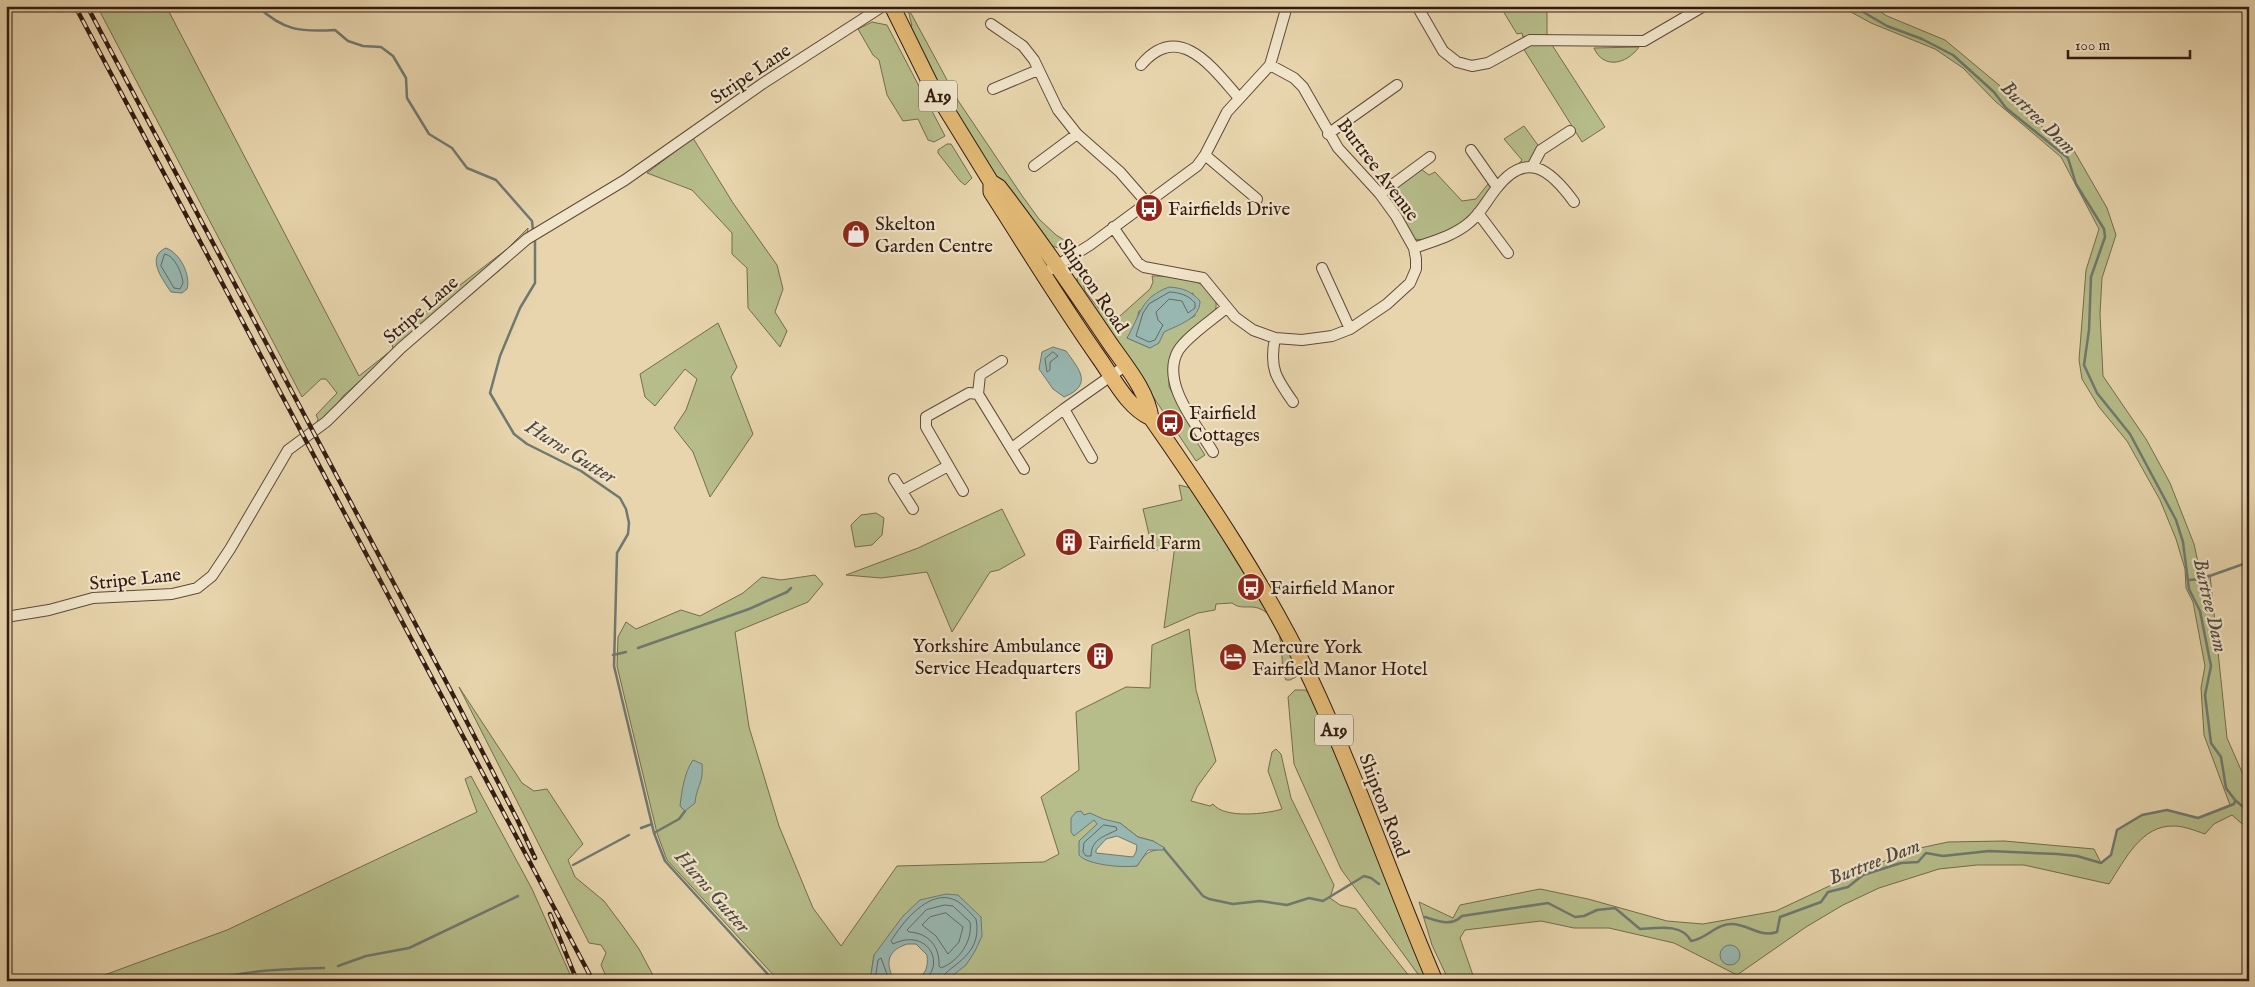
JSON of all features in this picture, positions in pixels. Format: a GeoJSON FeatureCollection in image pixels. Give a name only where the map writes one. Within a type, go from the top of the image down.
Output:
{"type":"FeatureCollection","features":[{"type":"Feature","properties":{"kind":"highway","name":"A19"},"geometry":{"type":"LineString","coordinates":[[892,6],[930,83],[991,182],[992,192],[1043,274]]}},
{"type":"Feature","properties":{"kind":"highway","name":"Shipton Road"},"geometry":{"type":"LineString","coordinates":[[991,182],[999,187],[1058,265],[1125,366],[1149,407],[1151,418],[1212,507],[1283,626],[1333,728],[1405,913],[1435,981]]}},
{"type":"Feature","properties":{"kind":"highway","name":"Shipton Road"},"geometry":{"type":"LineString","coordinates":[[1043,274],[1111,376],[1139,413],[1151,418]]}},
{"type":"Feature","properties":{"kind":"street","name":"Stripe Lane"},"geometry":{"type":"LineString","coordinates":[[6,617],[49,610],[93,598],[172,594],[196,588],[212,576],[230,549],[288,450],[326,422],[401,348],[531,236],[625,180],[762,84],[883,6]]}},
{"type":"Feature","properties":{"kind":"street"},"geometry":{"type":"LineString","coordinates":[[1043,274],[1090,245],[1185,176],[1205,155],[1227,112],[1270,65],[1287,6]]}},
{"type":"Feature","properties":{"kind":"street"},"geometry":{"type":"LineString","coordinates":[[1417,6],[1443,51],[1457,62],[1472,66],[1488,63],[1526,41],[1644,41],[1704,6]]}},
{"type":"Feature","properties":{"kind":"street"},"geometry":{"type":"LineString","coordinates":[[991,24],[1018,41],[1029,52],[1051,101],[1077,134],[1120,172],[1147,203]]}},
{"type":"Feature","properties":{"kind":"street"},"geometry":{"type":"LineString","coordinates":[[1141,65],[1158,49],[1168,46],[1184,48],[1208,64],[1239,98]]}},
{"type":"Feature","properties":{"kind":"street","name":"Burtree Avenue"},"geometry":{"type":"LineString","coordinates":[[1113,227],[1138,263],[1144,267],[1203,278],[1227,307],[1253,330],[1275,338],[1315,339],[1332,336],[1350,329],[1387,304],[1410,283],[1416,269],[1414,248],[1396,216],[1380,194],[1328,134],[1303,87],[1294,78],[1270,65]]}},
{"type":"Feature","properties":{"kind":"street"},"geometry":{"type":"LineString","coordinates":[[993,90],[1038,70]]}},
{"type":"Feature","properties":{"kind":"street"},"geometry":{"type":"LineString","coordinates":[[1328,134],[1397,85]]}},
{"type":"Feature","properties":{"kind":"street"},"geometry":{"type":"LineString","coordinates":[[1532,167],[1541,150],[1570,131]]}},
{"type":"Feature","properties":{"kind":"street"},"geometry":{"type":"LineString","coordinates":[[1034,166],[1077,134]]}},
{"type":"Feature","properties":{"kind":"street"},"geometry":{"type":"LineString","coordinates":[[1471,150],[1497,187]]}},
{"type":"Feature","properties":{"kind":"street"},"geometry":{"type":"LineString","coordinates":[[1205,155],[1256,199]]}},
{"type":"Feature","properties":{"kind":"street"},"geometry":{"type":"LineString","coordinates":[[1380,194],[1430,157]]}},
{"type":"Feature","properties":{"kind":"street"},"geometry":{"type":"LineString","coordinates":[[1414,248],[1454,233],[1478,213],[1497,187],[1516,171],[1532,167],[1549,172],[1574,202]]}},
{"type":"Feature","properties":{"kind":"street"},"geometry":{"type":"LineString","coordinates":[[1478,213],[1508,253]]}},
{"type":"Feature","properties":{"kind":"street"},"geometry":{"type":"LineString","coordinates":[[1322,268],[1350,329]]}},
{"type":"Feature","properties":{"kind":"street"},"geometry":{"type":"LineString","coordinates":[[1213,452],[1177,392],[1173,370],[1179,350],[1227,307]]}},
{"type":"Feature","properties":{"kind":"street"},"geometry":{"type":"LineString","coordinates":[[1275,338],[1271,360],[1273,370],[1293,402]]}},
{"type":"Feature","properties":{"kind":"street"},"geometry":{"type":"LineString","coordinates":[[1002,361],[980,375],[978,394],[1024,469]]}},
{"type":"Feature","properties":{"kind":"street"},"geometry":{"type":"LineString","coordinates":[[1012,448],[1125,366]]}},
{"type":"Feature","properties":{"kind":"street"},"geometry":{"type":"LineString","coordinates":[[963,491],[926,427],[926,418],[969,393],[978,394]]}},
{"type":"Feature","properties":{"kind":"street"},"geometry":{"type":"LineString","coordinates":[[1064,409],[1092,458]]}},
{"type":"Feature","properties":{"kind":"street"},"geometry":{"type":"LineString","coordinates":[[902,491],[948,466]]}},
{"type":"Feature","properties":{"kind":"street"},"geometry":{"type":"LineString","coordinates":[[894,479],[913,508]]}},
{"type":"Feature","properties":{"kind":"green space"},"geometry":{"type":"Polygon","coordinates":[[[97,6],[166,6],[359,376],[393,349],[392,343],[430,308],[507,249],[528,228],[527,237],[343,396],[328,416],[316,426],[318,419],[316,415],[337,393],[326,379],[321,379],[302,397],[97,6]]]}},
{"type":"Feature","properties":{"kind":"green space"},"geometry":{"type":"Polygon","coordinates":[[[907,6],[959,102],[1023,197],[1039,219],[1056,235],[1077,248],[1064,249],[1052,246],[1034,231],[980,153],[930,70],[909,26],[912,26],[907,6]]]}},
{"type":"Feature","properties":{"kind":"green space"},"geometry":{"type":"Polygon","coordinates":[[[1500,6],[1547,6],[1547,37],[1523,37],[1522,33],[1517,34],[1500,6]]]}},
{"type":"Feature","properties":{"kind":"green space"},"geometry":{"type":"Polygon","coordinates":[[[1840,6],[1871,6],[1887,16],[1945,40],[1999,85],[2037,123],[2073,149],[2107,208],[2116,235],[2102,278],[2100,314],[2103,376],[2146,439],[2170,483],[2194,544],[2201,576],[2210,575],[2227,738],[2249,788],[2249,830],[2232,815],[2214,824],[2205,834],[2182,827],[2162,827],[2152,831],[2135,846],[2109,884],[2024,865],[1977,865],[1939,869],[1879,888],[1843,905],[1806,927],[1737,975],[1674,943],[1609,928],[1574,928],[1541,921],[1465,930],[1460,938],[1475,981],[1449,981],[1432,945],[1419,902],[1453,918],[1460,905],[1540,889],[1588,899],[1667,921],[1703,924],[1776,911],[1874,865],[1920,848],[1948,842],[2004,841],[2094,849],[2101,863],[2111,855],[2117,830],[2142,815],[2167,810],[2198,818],[2230,805],[2204,735],[2201,688],[2205,666],[2193,602],[2186,588],[2185,569],[2176,539],[2160,500],[2127,441],[2099,407],[2082,379],[2079,360],[2086,270],[2099,229],[2061,157],[1995,101],[1963,68],[1935,49],[1871,23],[1840,6]]]}},
{"type":"Feature","properties":{"kind":"green space"},"geometry":{"type":"Polygon","coordinates":[[[872,22],[887,25],[945,136],[934,142],[928,140],[918,119],[903,121],[887,95],[879,60],[873,55],[858,29],[872,22]]]}},
{"type":"Feature","properties":{"kind":"green space"},"geometry":{"type":"Polygon","coordinates":[[[1529,45],[1552,45],[1605,127],[1582,142],[1523,48],[1529,45]]]}},
{"type":"Feature","properties":{"kind":"green space"},"geometry":{"type":"Polygon","coordinates":[[[1639,47],[1628,58],[1615,62],[1603,59],[1594,48],[1639,47]]]}},
{"type":"Feature","properties":{"kind":"green space"},"geometry":{"type":"Polygon","coordinates":[[[1524,126],[1540,148],[1526,165],[1516,167],[1522,160],[1504,139],[1524,126]]]}},
{"type":"Feature","properties":{"kind":"green space"},"geometry":{"type":"Polygon","coordinates":[[[693,138],[733,203],[777,265],[783,289],[775,312],[787,331],[780,347],[748,308],[747,268],[732,254],[732,233],[692,190],[647,173],[693,138]]]}},
{"type":"Feature","properties":{"kind":"green space"},"geometry":{"type":"Polygon","coordinates":[[[947,144],[951,144],[972,178],[965,185],[938,153],[938,150],[947,144]]]}},
{"type":"Feature","properties":{"kind":"green space"},"geometry":{"type":"Polygon","coordinates":[[[1421,169],[1429,175],[1435,172],[1462,201],[1476,199],[1488,184],[1491,188],[1472,214],[1461,223],[1437,236],[1421,240],[1415,239],[1392,200],[1393,191],[1421,169]]]}},
{"type":"Feature","properties":{"kind":"green space"},"geometry":{"type":"Polygon","coordinates":[[[1081,274],[1085,291],[1111,324],[1150,289],[1153,282],[1152,276],[1186,278],[1208,289],[1215,300],[1216,309],[1214,314],[1169,366],[1169,387],[1199,438],[1198,444],[1205,455],[1196,461],[1078,284],[1077,278],[1081,274]],[[1193,293],[1139,311],[1136,323],[1127,338],[1150,348],[1163,332],[1195,316],[1193,293]]]}},
{"type":"Feature","properties":{"kind":"green space"},"geometry":{"type":"Polygon","coordinates":[[[718,323],[737,367],[731,377],[753,434],[710,497],[693,452],[674,428],[686,410],[697,379],[685,369],[655,406],[645,397],[640,374],[718,323]]]}},
{"type":"Feature","properties":{"kind":"green space"},"geometry":{"type":"Polygon","coordinates":[[[1179,485],[1191,488],[1242,566],[1271,618],[1258,608],[1242,607],[1232,603],[1216,604],[1215,610],[1198,613],[1164,628],[1175,545],[1153,551],[1143,509],[1182,500],[1179,485]]]}},
{"type":"Feature","properties":{"kind":"green space"},"geometry":{"type":"Polygon","coordinates":[[[1002,509],[1025,555],[999,570],[990,572],[952,632],[927,572],[881,578],[846,575],[918,548],[1002,509]]]}},
{"type":"Feature","properties":{"kind":"green space"},"geometry":{"type":"Polygon","coordinates":[[[876,513],[884,518],[882,535],[872,545],[855,547],[851,525],[861,515],[876,513]]]}},
{"type":"Feature","properties":{"kind":"green space"},"geometry":{"type":"Polygon","coordinates":[[[815,575],[823,584],[808,602],[735,632],[749,727],[779,826],[813,908],[841,946],[897,866],[1044,862],[1059,854],[1041,797],[1079,770],[1076,712],[1126,687],[1150,688],[1152,645],[1189,629],[1196,690],[1216,761],[1197,787],[1191,801],[1210,806],[1213,804],[1226,812],[1246,814],[1282,809],[1268,771],[1272,752],[1276,749],[1281,754],[1291,798],[1334,885],[1330,898],[1340,905],[1356,909],[1413,981],[943,981],[952,976],[981,917],[874,955],[870,981],[779,981],[667,860],[657,833],[617,666],[618,637],[626,622],[636,629],[681,610],[700,616],[743,593],[762,577],[781,580],[815,575]],[[1120,823],[1079,841],[1093,855],[1104,862],[1137,866],[1147,853],[1163,849],[1153,841],[1138,837],[1120,823]]]}},
{"type":"Feature","properties":{"kind":"green space"},"geometry":{"type":"Polygon","coordinates":[[[1277,628],[1297,663],[1296,677],[1290,680],[1286,680],[1283,674],[1280,636],[1277,628]]]}},
{"type":"Feature","properties":{"kind":"green space"},"geometry":{"type":"Polygon","coordinates":[[[459,687],[522,783],[534,791],[547,789],[583,844],[568,860],[575,877],[604,901],[639,949],[656,981],[608,981],[601,965],[606,953],[601,945],[589,943],[459,687]]]}},
{"type":"Feature","properties":{"kind":"green space"},"geometry":{"type":"Polygon","coordinates":[[[1295,690],[1305,690],[1312,695],[1430,981],[1423,981],[1341,869],[1294,764],[1288,697],[1295,690]]]}},
{"type":"Feature","properties":{"kind":"green space"},"geometry":{"type":"Polygon","coordinates":[[[471,776],[532,889],[573,981],[88,981],[227,930],[477,812],[465,779],[471,776]]]}},
{"type":"Feature","properties":{"kind":"water"},"geometry":{"type":"Polygon","coordinates":[[[166,248],[180,259],[186,271],[187,289],[182,293],[171,292],[160,275],[156,263],[157,257],[166,248]]]}},
{"type":"Feature","properties":{"kind":"water"},"geometry":{"type":"Polygon","coordinates":[[[1169,287],[1186,291],[1200,301],[1199,307],[1192,317],[1164,332],[1159,343],[1150,348],[1127,338],[1142,308],[1152,296],[1169,287]]]}},
{"type":"Feature","properties":{"kind":"water"},"geometry":{"type":"Polygon","coordinates":[[[1053,347],[1066,351],[1076,365],[1081,377],[1079,387],[1064,397],[1053,389],[1039,369],[1042,352],[1053,347]]]}},
{"type":"Feature","properties":{"kind":"water"},"geometry":{"type":"Polygon","coordinates":[[[693,760],[702,764],[702,776],[695,803],[685,811],[680,806],[685,776],[693,760]]]}},
{"type":"Feature","properties":{"kind":"water"},"geometry":{"type":"Polygon","coordinates":[[[1081,811],[1084,815],[1090,813],[1103,819],[1120,823],[1138,837],[1153,841],[1165,848],[1163,850],[1148,850],[1137,866],[1123,867],[1089,861],[1079,855],[1079,841],[1097,824],[1094,820],[1074,836],[1071,832],[1071,818],[1076,812],[1081,811]],[[1117,836],[1106,839],[1096,850],[1096,853],[1133,857],[1137,845],[1117,836]]]}},
{"type":"Feature","properties":{"kind":"water"},"geometry":{"type":"Polygon","coordinates":[[[946,894],[958,895],[981,917],[982,936],[975,951],[966,965],[943,981],[870,981],[874,955],[903,916],[920,900],[946,894]],[[916,944],[901,946],[893,952],[889,960],[892,976],[913,978],[923,974],[926,970],[927,955],[916,944]]]}},
{"type":"Feature","properties":{"kind":"water"},"geometry":{"type":"Polygon","coordinates":[[[1730,945],[1737,948],[1740,955],[1737,962],[1730,965],[1723,962],[1720,955],[1723,948],[1730,945]]]}},
{"type":"Feature","properties":{"kind":"waterway","name":"Hurns Gutter"},"geometry":{"type":"LineString","coordinates":[[257,6],[284,25],[312,31],[335,30],[348,41],[363,46],[381,47],[393,56],[406,78],[407,98],[429,134],[452,148],[467,168],[496,180],[532,221],[533,231]]}},
{"type":"Feature","properties":{"kind":"waterway","name":"Burtree Dam"},"geometry":{"type":"LineString","coordinates":[[1425,917],[1449,922],[1462,916],[1548,903],[1575,917],[1584,916],[1597,910],[1615,908],[1640,929],[1675,929],[1682,931],[1691,941],[1701,938],[1721,926],[1731,924],[1759,932],[1771,933],[1777,932],[1780,917],[1821,902],[1828,892],[1848,887],[1863,875],[1901,863],[1918,862],[1926,853],[1943,856],[1989,851],[2057,854],[2077,856],[2101,863],[2111,855],[2117,830],[2142,815],[2167,810],[2198,818],[2234,804],[2235,800],[2226,788],[2221,757],[2211,743],[2205,695],[2211,666],[2200,611],[2189,589],[2183,542],[2176,520],[2130,434],[2097,393],[2084,365],[2089,330],[2091,277],[2105,237],[2104,229],[2076,184],[2068,158],[2006,108],[1994,92],[1953,55],[1922,39],[1887,26],[1853,6]]}},
{"type":"Feature","properties":{"kind":"waterway","name":"Hurns Gutter"},"geometry":{"type":"LineString","coordinates":[[535,239],[535,283],[520,308],[500,356],[490,393],[514,434],[527,444],[581,471],[620,498],[626,509],[629,523],[628,534],[617,553],[614,666],[654,833],[665,861],[774,981]]}},
{"type":"Feature","properties":{"kind":"waterway"},"geometry":{"type":"LineString","coordinates":[[2204,578],[2249,562]]}},
{"type":"Feature","properties":{"kind":"waterway"},"geometry":{"type":"LineString","coordinates":[[2189,580],[2200,579]]}},
{"type":"Feature","properties":{"kind":"waterway"},"geometry":{"type":"LineString","coordinates":[[638,648],[749,609],[787,592],[791,588]]}},
{"type":"Feature","properties":{"kind":"waterway"},"geometry":{"type":"LineString","coordinates":[[613,655],[626,652]]}},
{"type":"Feature","properties":{"kind":"waterway"},"geometry":{"type":"LineString","coordinates":[[2235,800],[2249,812]]}},
{"type":"Feature","properties":{"kind":"waterway"},"geometry":{"type":"LineString","coordinates":[[654,833],[679,819],[685,811]]}},
{"type":"Feature","properties":{"kind":"waterway"},"geometry":{"type":"LineString","coordinates":[[641,828],[652,824]]}},
{"type":"Feature","properties":{"kind":"waterway"},"geometry":{"type":"LineString","coordinates":[[573,865],[629,835]]}},
{"type":"Feature","properties":{"kind":"waterway"},"geometry":{"type":"LineString","coordinates":[[1164,849],[1203,896],[1233,904],[1260,901],[1287,905],[1309,898],[1323,901],[1364,876],[1371,878],[1379,884]]}},
{"type":"Feature","properties":{"kind":"waterway"},"geometry":{"type":"LineString","coordinates":[[338,966],[366,956],[409,948],[518,896]]}},
{"type":"Feature","properties":{"kind":"waterway"},"geometry":{"type":"LineString","coordinates":[[208,981],[251,972],[324,968]]}},
{"type":"Feature","properties":{"kind":"railway"},"geometry":{"type":"LineString","coordinates":[[75,6],[593,981]]}},
{"type":"Feature","properties":{"kind":"railway"},"geometry":{"type":"LineString","coordinates":[[87,6],[451,691],[535,858]]}},
{"type":"Feature","properties":{"kind":"railway"},"geometry":{"type":"LineString","coordinates":[[550,914],[577,981]]}},
{"type":"Feature","properties":{"kind":"place","name":"Fairfields Drive"},"geometry":{"type":"Point","coordinates":[1149,208]}},
{"type":"Feature","properties":{"kind":"place","name":"Skelton Garden Centre"},"geometry":{"type":"Point","coordinates":[856,234]}},
{"type":"Feature","properties":{"kind":"place","name":"Fairfield Cottages"},"geometry":{"type":"Point","coordinates":[1170,423]}},
{"type":"Feature","properties":{"kind":"place","name":"Fairfield Farm"},"geometry":{"type":"Point","coordinates":[1069,542]}},
{"type":"Feature","properties":{"kind":"place","name":"Fairfield Manor"},"geometry":{"type":"Point","coordinates":[1251,587]}},
{"type":"Feature","properties":{"kind":"place","name":"Yorkshire Ambulance Service Headquarters"},"geometry":{"type":"Point","coordinates":[1100,656]}},
{"type":"Feature","properties":{"kind":"place","name":"Mercure York Fairfield Manor Hotel"},"geometry":{"type":"Point","coordinates":[1233,657]}}]}
